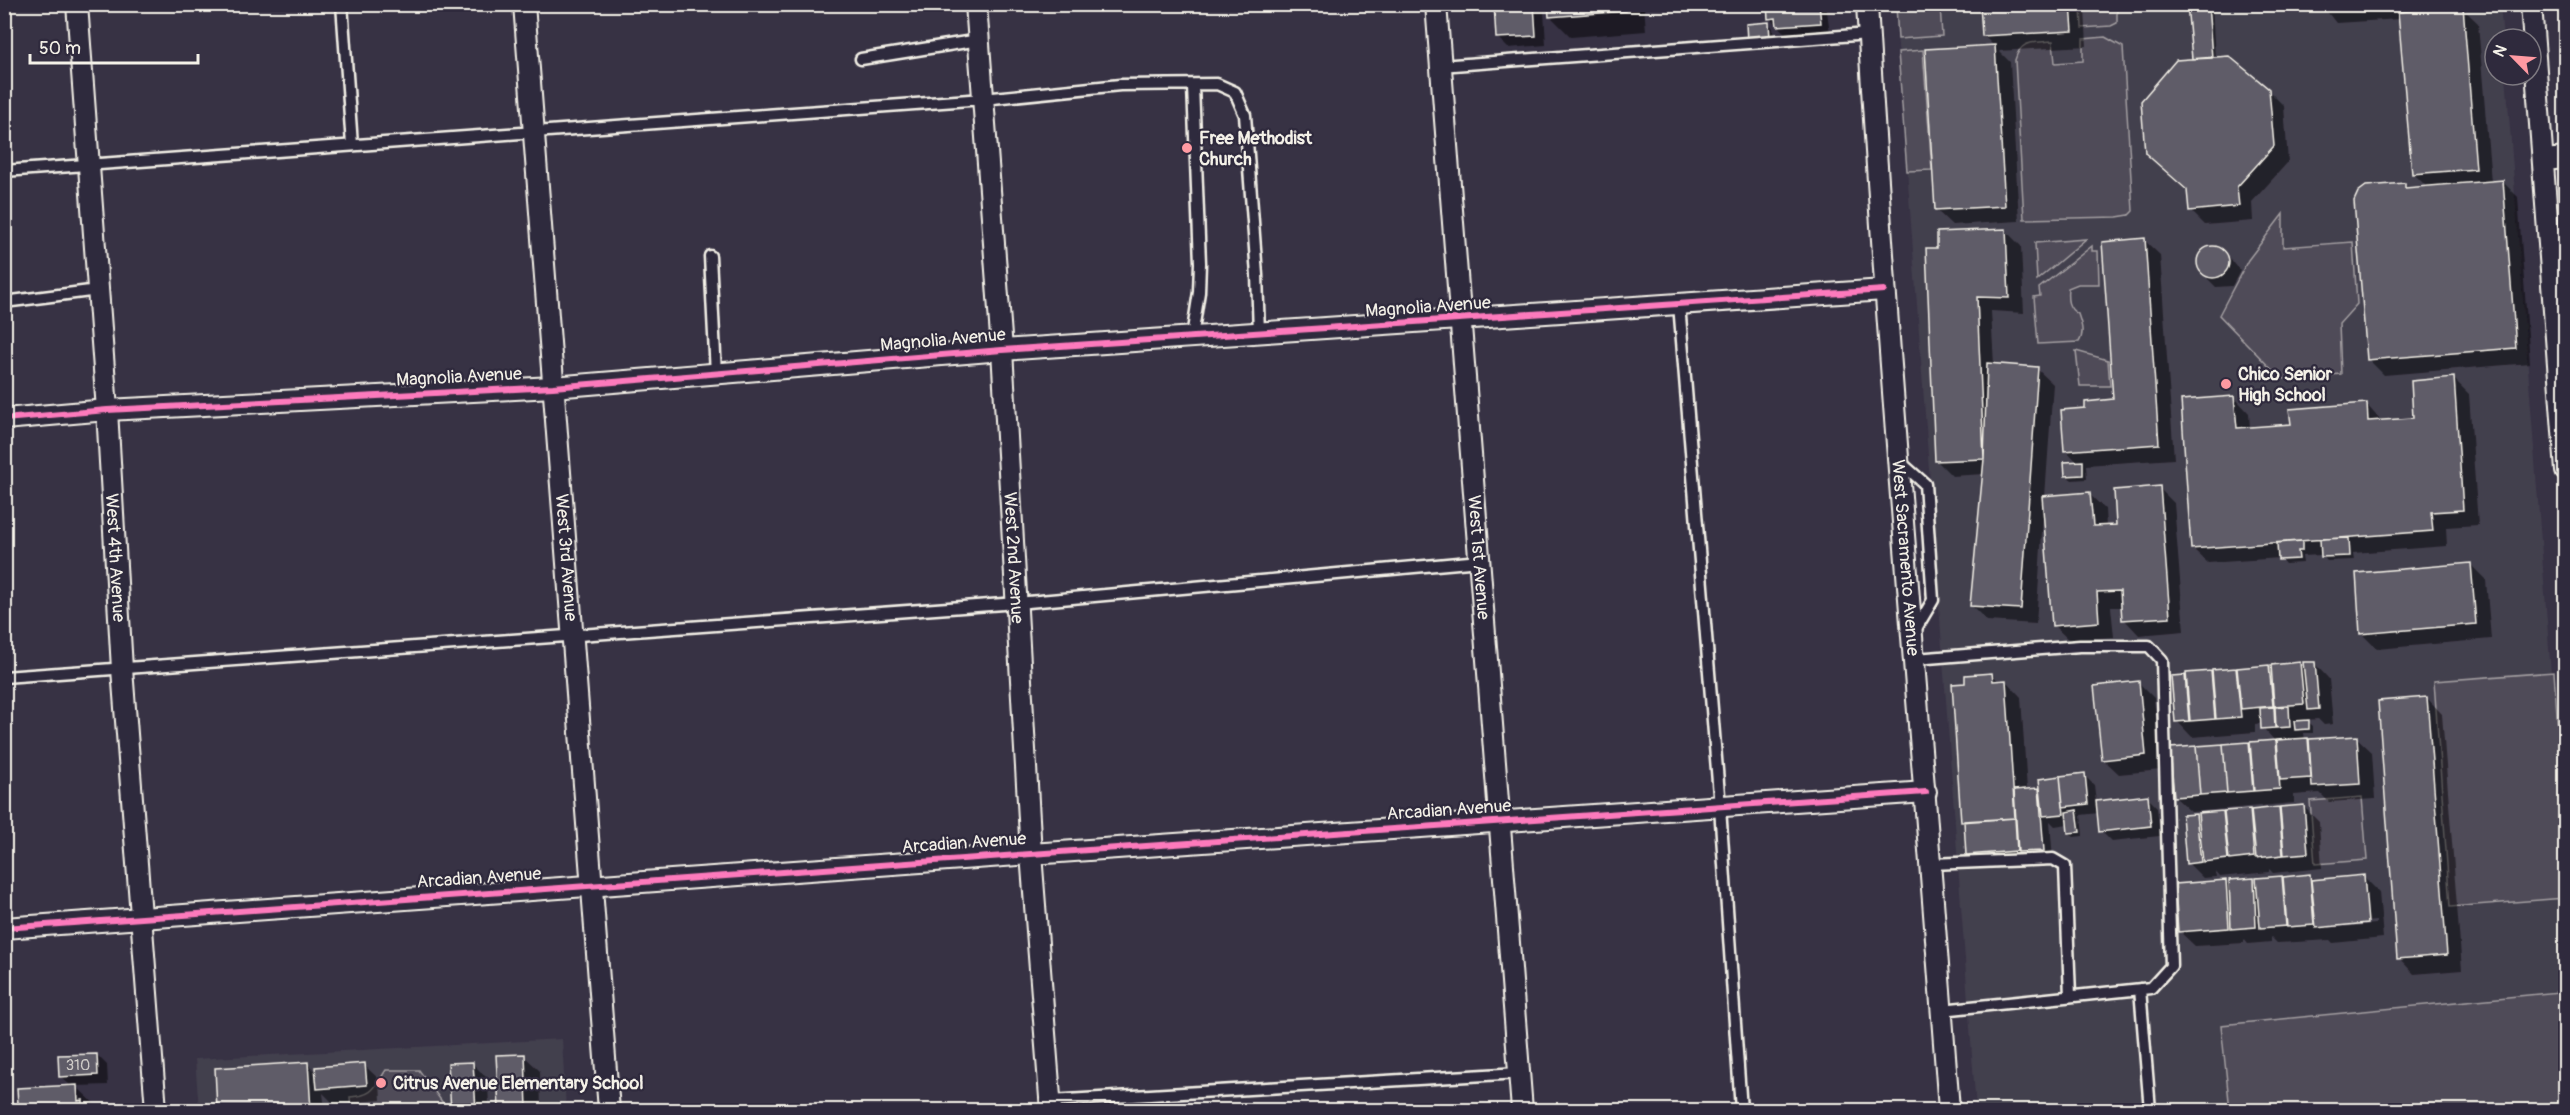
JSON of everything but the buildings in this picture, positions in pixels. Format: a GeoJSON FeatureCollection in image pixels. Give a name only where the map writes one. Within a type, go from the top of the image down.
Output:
{"type":"FeatureCollection","features":[{"type":"Feature","properties":{"kind":"street","name":"West 4th Avenue"},"geometry":{"type":"LineString","coordinates":[[77,4],[107,410],[122,669],[156,1110]]}},
{"type":"Feature","properties":{"kind":"street","name":"West 3rd Avenue"},"geometry":{"type":"LineString","coordinates":[[524,4],[609,1110]]}},
{"type":"Feature","properties":{"kind":"street","name":"West 2nd Avenue"},"geometry":{"type":"LineString","coordinates":[[976,4],[1002,350],[1031,854],[1050,1106]]}},
{"type":"Feature","properties":{"kind":"street","name":"West 1st Avenue"},"geometry":{"type":"LineString","coordinates":[[1436,4],[1522,1110]]}},
{"type":"Feature","properties":{"kind":"street","name":"West Sacramento Avenue"},"geometry":{"type":"LineString","coordinates":[[1867,4],[1884,291],[1926,792],[1949,1110]]}},
{"type":"Feature","properties":{"kind":"street"},"geometry":{"type":"LineString","coordinates":[[2531,4],[2565,471]]}},
{"type":"Feature","properties":{"kind":"street"},"geometry":{"type":"LineString","coordinates":[[2544,160],[2565,158]]}},
{"type":"Feature","properties":{"kind":"street","name":"Magnolia Avenue"},"geometry":{"type":"LineString","coordinates":[[4,419],[107,410],[553,387],[1002,350],[1884,291]]}},
{"type":"Feature","properties":{"kind":"street","name":"Arcadian Avenue"},"geometry":{"type":"LineString","coordinates":[[4,928],[1926,792]]}},
{"type":"Feature","properties":{"kind":"lane"},"geometry":{"type":"LineString","coordinates":[[342,4],[352,145]]}},
{"type":"Feature","properties":{"kind":"lane"},"geometry":{"type":"LineString","coordinates":[[1440,66],[1869,34]]}},
{"type":"Feature","properties":{"kind":"lane"},"geometry":{"type":"LineString","coordinates":[[861,58],[979,40]]}},
{"type":"Feature","properties":{"kind":"lane"},"geometry":{"type":"LineString","coordinates":[[4,171],[983,99],[1120,85],[1217,84],[1235,92],[1245,115],[1259,333]]}},
{"type":"Feature","properties":{"kind":"lane"},"geometry":{"type":"LineString","coordinates":[[1192,338],[1199,292],[1200,263],[1193,86]]}},
{"type":"Feature","properties":{"kind":"lane"},"geometry":{"type":"LineString","coordinates":[[710,256],[716,374]]}},
{"type":"Feature","properties":{"kind":"lane"},"geometry":{"type":"LineString","coordinates":[[4,302],[98,290]]}},
{"type":"Feature","properties":{"kind":"lane"},"geometry":{"type":"LineString","coordinates":[[1679,304],[1720,807],[1741,1110]]}},
{"type":"Feature","properties":{"kind":"lane"},"geometry":{"type":"LineString","coordinates":[[4,677],[1017,603],[1480,561]]}},
{"type":"Feature","properties":{"kind":"lane"},"geometry":{"type":"LineString","coordinates":[[1915,659],[2080,646],[2149,646],[2162,660],[2171,966],[2145,988],[1942,1010]]}},
{"type":"Feature","properties":{"kind":"lane"},"geometry":{"type":"LineString","coordinates":[[1931,864],[2053,859],[2064,866],[2070,996]]}},
{"type":"Feature","properties":{"kind":"lane"},"geometry":{"type":"LineString","coordinates":[[2145,988],[2150,1110]]}},
{"type":"Feature","properties":{"kind":"lane"},"geometry":{"type":"LineString","coordinates":[[1050,1106],[1519,1073]]}},
{"type":"Feature","properties":{"kind":"shaded area","name":"Chico Senior High School"},"geometry":{"type":"Polygon","coordinates":[[[1895,5],[2500,5],[2502,27],[2483,27],[2483,87],[2507,87],[2565,861],[2565,1110],[1976,1110],[1895,5]]]}},
{"type":"Feature","properties":{"kind":"shaded area"},"geometry":{"type":"Polygon","coordinates":[[[1896,5],[1940,5],[1942,36],[1898,39],[1896,5]]]}},
{"type":"Feature","properties":{"kind":"shaded area"},"geometry":{"type":"Polygon","coordinates":[[[2081,5],[2117,5],[2117,23],[2111,26],[2082,28],[2081,5]]]}},
{"type":"Feature","properties":{"kind":"shaded area"},"geometry":{"type":"Polygon","coordinates":[[[2105,37],[2123,47],[2133,211],[2129,215],[2117,217],[2024,219],[2015,60],[2018,53],[2029,43],[2053,41],[2055,63],[2083,61],[2083,39],[2105,37]]]}},
{"type":"Feature","properties":{"kind":"shaded area"},"geometry":{"type":"Polygon","coordinates":[[[1923,50],[1932,170],[1907,171],[1898,52],[1923,50]]]}},
{"type":"Feature","properties":{"kind":"shaded area"},"geometry":{"type":"Polygon","coordinates":[[[2283,214],[2283,247],[2353,242],[2357,304],[2339,324],[2341,374],[2281,379],[2219,315],[2248,260],[2283,214]]]}},
{"type":"Feature","properties":{"kind":"shaded area"},"geometry":{"type":"Polygon","coordinates":[[[2086,239],[2037,280],[2035,243],[2086,239]]]}},
{"type":"Feature","properties":{"kind":"shaded area"},"geometry":{"type":"Polygon","coordinates":[[[2092,246],[2092,251],[2098,251],[2099,284],[2078,284],[2068,288],[2069,303],[2078,314],[2081,324],[2082,335],[2079,342],[2038,344],[2034,297],[2040,296],[2039,288],[2092,246]]]}},
{"type":"Feature","properties":{"kind":"shaded area"},"geometry":{"type":"Polygon","coordinates":[[[2076,351],[2108,360],[2110,386],[2080,386],[2076,351]]]}},
{"type":"Feature","properties":{"kind":"shaded area"},"geometry":{"type":"Polygon","coordinates":[[[2554,672],[2565,826],[2565,898],[2450,907],[2434,681],[2554,672]]]}},
{"type":"Feature","properties":{"kind":"shaded area"},"geometry":{"type":"Polygon","coordinates":[[[2362,797],[2367,860],[2315,864],[2310,801],[2362,797]]]}},
{"type":"Feature","properties":{"kind":"shaded area"},"geometry":{"type":"Polygon","coordinates":[[[2559,992],[2565,1056],[2565,1110],[2230,1110],[2221,1025],[2559,992]]]}},
{"type":"Feature","properties":{"kind":"shaded area","name":"Citrus Avenue Elementary School"},"geometry":{"type":"Polygon","coordinates":[[[562,1039],[566,1110],[199,1110],[195,1059],[562,1039]]]}},
{"type":"Feature","properties":{"kind":"shaded area"},"geometry":{"type":"Polygon","coordinates":[[[386,1070],[419,1070],[448,1110],[351,1110],[350,1097],[364,1095],[372,1090],[386,1070]]]}},
{"type":"Feature","properties":{"kind":"cycle path"},"geometry":{"type":"LineString","coordinates":[[4,419],[107,410],[553,387],[1002,350],[1884,290]]}},
{"type":"Feature","properties":{"kind":"cycle path"},"geometry":{"type":"LineString","coordinates":[[4,928],[1926,792]]}},
{"type":"Feature","properties":{"kind":"place","name":"Free Methodist Church"},"geometry":{"type":"Point","coordinates":[1187,148]}},
{"type":"Feature","properties":{"kind":"place","name":"Chico Senior High School"},"geometry":{"type":"Point","coordinates":[2226,384]}},
{"type":"Feature","properties":{"kind":"place","name":"Citrus Avenue Elementary School"},"geometry":{"type":"Point","coordinates":[381,1083]}}]}
